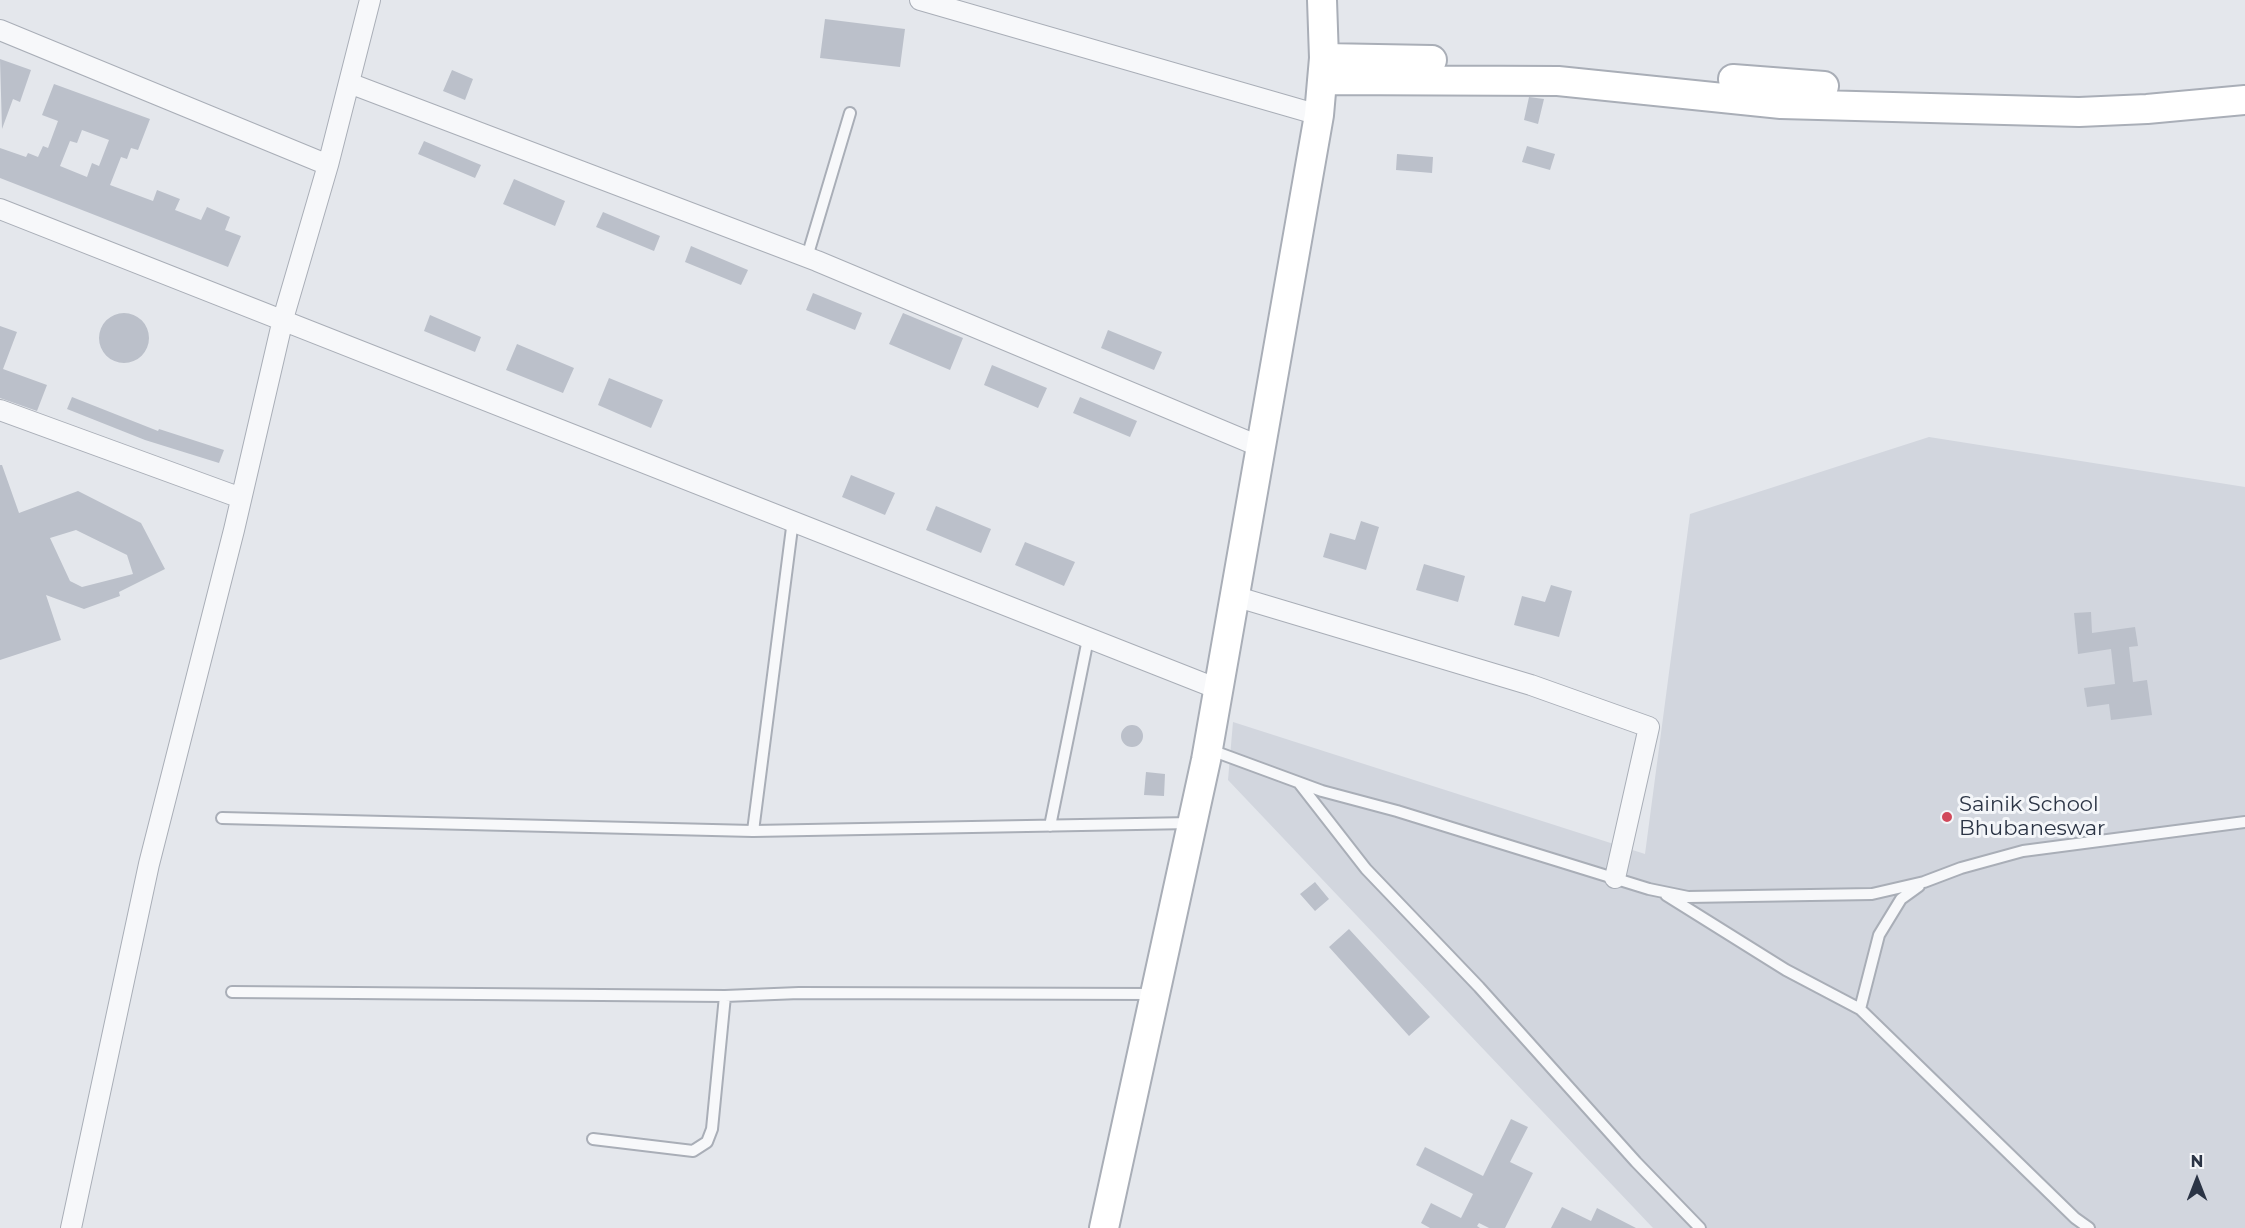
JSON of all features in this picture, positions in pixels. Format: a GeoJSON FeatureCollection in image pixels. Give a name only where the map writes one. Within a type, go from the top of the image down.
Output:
{"type":"FeatureCollection","features":[{"type":"Feature","properties":{"kind":"street"},"geometry":{"type":"LineString","coordinates":[[71,1228],[149,864],[284,319],[328,165],[370,0]]}},
{"type":"Feature","properties":{"kind":"street"},"geometry":{"type":"LineString","coordinates":[[920,0],[984,9],[1319,115]]}},
{"type":"Feature","properties":{"kind":"street"},"geometry":{"type":"LineString","coordinates":[[1104,1228],[1208,749],[1319,115],[1323,69],[1323,0]]}},
{"type":"Feature","properties":{"kind":"street"},"geometry":{"type":"LineString","coordinates":[[0,30],[328,165]]}},
{"type":"Feature","properties":{"kind":"street"},"geometry":{"type":"LineString","coordinates":[[1323,69],[1523,62],[1795,85],[1961,91],[2102,93],[2245,83]]}},
{"type":"Feature","properties":{"kind":"street"},"geometry":{"type":"LineString","coordinates":[[1323,69],[1558,81],[1781,104],[2079,112],[2146,109],[2245,100]]}},
{"type":"Feature","properties":{"kind":"street"},"geometry":{"type":"LineString","coordinates":[[349,83],[807,257],[1261,447]]}},
{"type":"Feature","properties":{"kind":"street"},"geometry":{"type":"LineString","coordinates":[[0,209],[1218,689]]}},
{"type":"Feature","properties":{"kind":"street"},"geometry":{"type":"LineString","coordinates":[[0,410],[241,498]]}},
{"type":"Feature","properties":{"kind":"street"},"geometry":{"type":"LineString","coordinates":[[1234,596],[1530,685],[1649,727],[1615,878]]}},
{"type":"Feature","properties":{"kind":"lane"},"geometry":{"type":"LineString","coordinates":[[807,257],[850,113]]}},
{"type":"Feature","properties":{"kind":"lane"},"geometry":{"type":"LineString","coordinates":[[753,831],[793,520]]}},
{"type":"Feature","properties":{"kind":"lane"},"geometry":{"type":"LineString","coordinates":[[1050,826],[1088,639]]}},
{"type":"Feature","properties":{"kind":"lane"},"geometry":{"type":"LineString","coordinates":[[1208,749],[1299,783],[1615,878],[1688,897],[1861,895],[1924,882],[1961,868],[2023,851],[2245,822]]}},
{"type":"Feature","properties":{"kind":"lane"},"geometry":{"type":"LineString","coordinates":[[1299,783],[1366,869],[1479,987],[1635,1162],[1700,1228]]}},
{"type":"Feature","properties":{"kind":"lane"},"geometry":{"type":"LineString","coordinates":[[222,818],[753,831],[1192,823]]}},
{"type":"Feature","properties":{"kind":"lane"},"geometry":{"type":"LineString","coordinates":[[1860,1009],[1866,975],[1879,935],[1900,899],[1924,882]]}},
{"type":"Feature","properties":{"kind":"lane"},"geometry":{"type":"LineString","coordinates":[[1660,891],[1786,970],[1860,1009],[2074,1218],[2089,1228]]}},
{"type":"Feature","properties":{"kind":"lane"},"geometry":{"type":"LineString","coordinates":[[232,992],[725,996],[799,993],[1155,994]]}},
{"type":"Feature","properties":{"kind":"lane"},"geometry":{"type":"LineString","coordinates":[[593,1139],[693,1151],[707,1143],[712,1129],[725,996]]}},
{"type":"Feature","properties":{"kind":"shaded area","name":"Sainik School Bhubaneswar"},"geometry":{"type":"Polygon","coordinates":[[[1929,437],[2245,487],[2245,1228],[1653,1228],[1228,780],[1233,722],[1645,854],[1690,514],[1929,437]]]}},
{"type":"Feature","properties":{"kind":"building"},"geometry":{"type":"Polygon","coordinates":[[[825,19],[905,29],[900,67],[820,58],[825,19]]]}},
{"type":"Feature","properties":{"kind":"building"},"geometry":{"type":"Polygon","coordinates":[[[0,59],[31,70],[20,102],[13,99],[2,129],[0,59]]]}},
{"type":"Feature","properties":{"kind":"building"},"geometry":{"type":"Polygon","coordinates":[[[452,70],[473,79],[465,100],[443,91],[452,70]]]}},
{"type":"Feature","properties":{"kind":"building"},"geometry":{"type":"Polygon","coordinates":[[[54,84],[150,119],[138,150],[131,148],[127,159],[121,157],[110,185],[153,201],[157,190],[180,199],[175,210],[201,220],[207,207],[230,217],[225,230],[241,236],[228,267],[0,178],[0,148],[26,157],[28,153],[38,157],[43,146],[48,148],[58,121],[42,115],[54,84]],[[82,130],[77,143],[70,141],[60,166],[87,177],[92,163],[99,166],[109,140],[82,130]]]}},
{"type":"Feature","properties":{"kind":"building"},"geometry":{"type":"Polygon","coordinates":[[[1529,97],[1544,99],[1538,124],[1524,120],[1529,97]]]}},
{"type":"Feature","properties":{"kind":"building"},"geometry":{"type":"Polygon","coordinates":[[[424,141],[481,165],[475,178],[418,154],[424,141]]]}},
{"type":"Feature","properties":{"kind":"building"},"geometry":{"type":"Polygon","coordinates":[[[1527,146],[1555,154],[1550,170],[1522,162],[1527,146]]]}},
{"type":"Feature","properties":{"kind":"building"},"geometry":{"type":"Polygon","coordinates":[[[1397,154],[1433,157],[1432,173],[1396,170],[1397,154]]]}},
{"type":"Feature","properties":{"kind":"building"},"geometry":{"type":"Polygon","coordinates":[[[514,179],[565,201],[555,226],[503,204],[514,179]]]}},
{"type":"Feature","properties":{"kind":"building"},"geometry":{"type":"Polygon","coordinates":[[[603,212],[660,236],[654,251],[596,227],[603,212]]]}},
{"type":"Feature","properties":{"kind":"building"},"geometry":{"type":"Polygon","coordinates":[[[691,246],[748,270],[741,285],[685,262],[691,246]]]}},
{"type":"Feature","properties":{"kind":"building"},"geometry":{"type":"Polygon","coordinates":[[[813,293],[862,313],[855,330],[806,310],[813,293]]]}},
{"type":"Feature","properties":{"kind":"building"},"geometry":{"type":"Polygon","coordinates":[[[124,313],[142,320],[149,338],[142,356],[124,363],[106,356],[99,338],[106,320],[124,313]]]}},
{"type":"Feature","properties":{"kind":"building"},"geometry":{"type":"Polygon","coordinates":[[[903,313],[963,338],[950,370],[889,344],[903,313]]]}},
{"type":"Feature","properties":{"kind":"building"},"geometry":{"type":"Polygon","coordinates":[[[430,315],[481,337],[475,352],[424,331],[430,315]]]}},
{"type":"Feature","properties":{"kind":"building"},"geometry":{"type":"Polygon","coordinates":[[[0,326],[17,332],[3,369],[47,385],[37,411],[0,398],[0,326]]]}},
{"type":"Feature","properties":{"kind":"building"},"geometry":{"type":"Polygon","coordinates":[[[1108,330],[1162,352],[1154,370],[1101,348],[1108,330]]]}},
{"type":"Feature","properties":{"kind":"building"},"geometry":{"type":"Polygon","coordinates":[[[517,344],[574,368],[563,393],[506,370],[517,344]]]}},
{"type":"Feature","properties":{"kind":"building"},"geometry":{"type":"Polygon","coordinates":[[[992,365],[1047,388],[1038,408],[984,385],[992,365]]]}},
{"type":"Feature","properties":{"kind":"building"},"geometry":{"type":"Polygon","coordinates":[[[609,378],[663,400],[651,428],[598,405],[609,378]]]}},
{"type":"Feature","properties":{"kind":"building"},"geometry":{"type":"Polygon","coordinates":[[[72,397],[158,431],[159,429],[224,450],[219,463],[145,440],[67,409],[72,397]]]}},
{"type":"Feature","properties":{"kind":"building"},"geometry":{"type":"Polygon","coordinates":[[[1080,397],[1137,421],[1130,437],[1073,413],[1080,397]]]}},
{"type":"Feature","properties":{"kind":"building"},"geometry":{"type":"Polygon","coordinates":[[[0,465],[2,465],[19,513],[78,491],[141,523],[165,569],[119,592],[120,596],[84,609],[46,595],[61,640],[0,660],[0,465]],[[76,530],[50,538],[70,581],[82,587],[133,574],[127,555],[76,530]]]}},
{"type":"Feature","properties":{"kind":"building"},"geometry":{"type":"Polygon","coordinates":[[[851,475],[895,493],[885,515],[842,497],[851,475]]]}},
{"type":"Feature","properties":{"kind":"building"},"geometry":{"type":"Polygon","coordinates":[[[936,506],[991,529],[981,553],[926,530],[936,506]]]}},
{"type":"Feature","properties":{"kind":"building"},"geometry":{"type":"Polygon","coordinates":[[[1361,521],[1379,527],[1366,570],[1323,557],[1330,533],[1355,540],[1361,521]]]}},
{"type":"Feature","properties":{"kind":"building"},"geometry":{"type":"Polygon","coordinates":[[[1025,542],[1075,562],[1064,586],[1015,565],[1025,542]]]}},
{"type":"Feature","properties":{"kind":"building"},"geometry":{"type":"Polygon","coordinates":[[[1424,564],[1465,576],[1458,602],[1416,590],[1424,564]]]}},
{"type":"Feature","properties":{"kind":"building"},"geometry":{"type":"Polygon","coordinates":[[[1551,585],[1572,591],[1559,637],[1514,625],[1522,596],[1545,602],[1551,585]]]}},
{"type":"Feature","properties":{"kind":"building"},"geometry":{"type":"Polygon","coordinates":[[[2091,612],[2092,633],[2135,627],[2138,646],[2129,647],[2133,682],[2147,680],[2152,715],[2111,720],[2109,704],[2087,707],[2084,688],[2115,684],[2111,649],[2078,654],[2074,613],[2091,612]]]}},
{"type":"Feature","properties":{"kind":"building"},"geometry":{"type":"Polygon","coordinates":[[[1132,725],[1140,728],[1143,736],[1140,744],[1132,747],[1124,744],[1121,736],[1124,728],[1132,725]]]}},
{"type":"Feature","properties":{"kind":"building"},"geometry":{"type":"Polygon","coordinates":[[[1146,772],[1165,774],[1164,796],[1144,795],[1146,772]]]}},
{"type":"Feature","properties":{"kind":"building"},"geometry":{"type":"Polygon","coordinates":[[[1315,882],[1329,899],[1315,911],[1300,894],[1315,882]]]}},
{"type":"Feature","properties":{"kind":"building"},"geometry":{"type":"Polygon","coordinates":[[[1349,929],[1430,1017],[1409,1036],[1329,947],[1349,929]]]}},
{"type":"Feature","properties":{"kind":"building"},"geometry":{"type":"Polygon","coordinates":[[[1511,1119],[1528,1127],[1510,1162],[1533,1173],[1505,1228],[1489,1228],[1479,1223],[1477,1226],[1480,1228],[1430,1228],[1421,1223],[1431,1203],[1461,1218],[1473,1194],[1416,1165],[1425,1147],[1483,1176],[1511,1119]]]}},
{"type":"Feature","properties":{"kind":"building"},"geometry":{"type":"Polygon","coordinates":[[[1562,1207],[1591,1221],[1597,1208],[1636,1228],[1551,1228],[1562,1207]]]}},
{"type":"Feature","properties":{"kind":"place","name":"Sainik School Bhubaneswar"},"geometry":{"type":"Point","coordinates":[1947,817]}}]}
